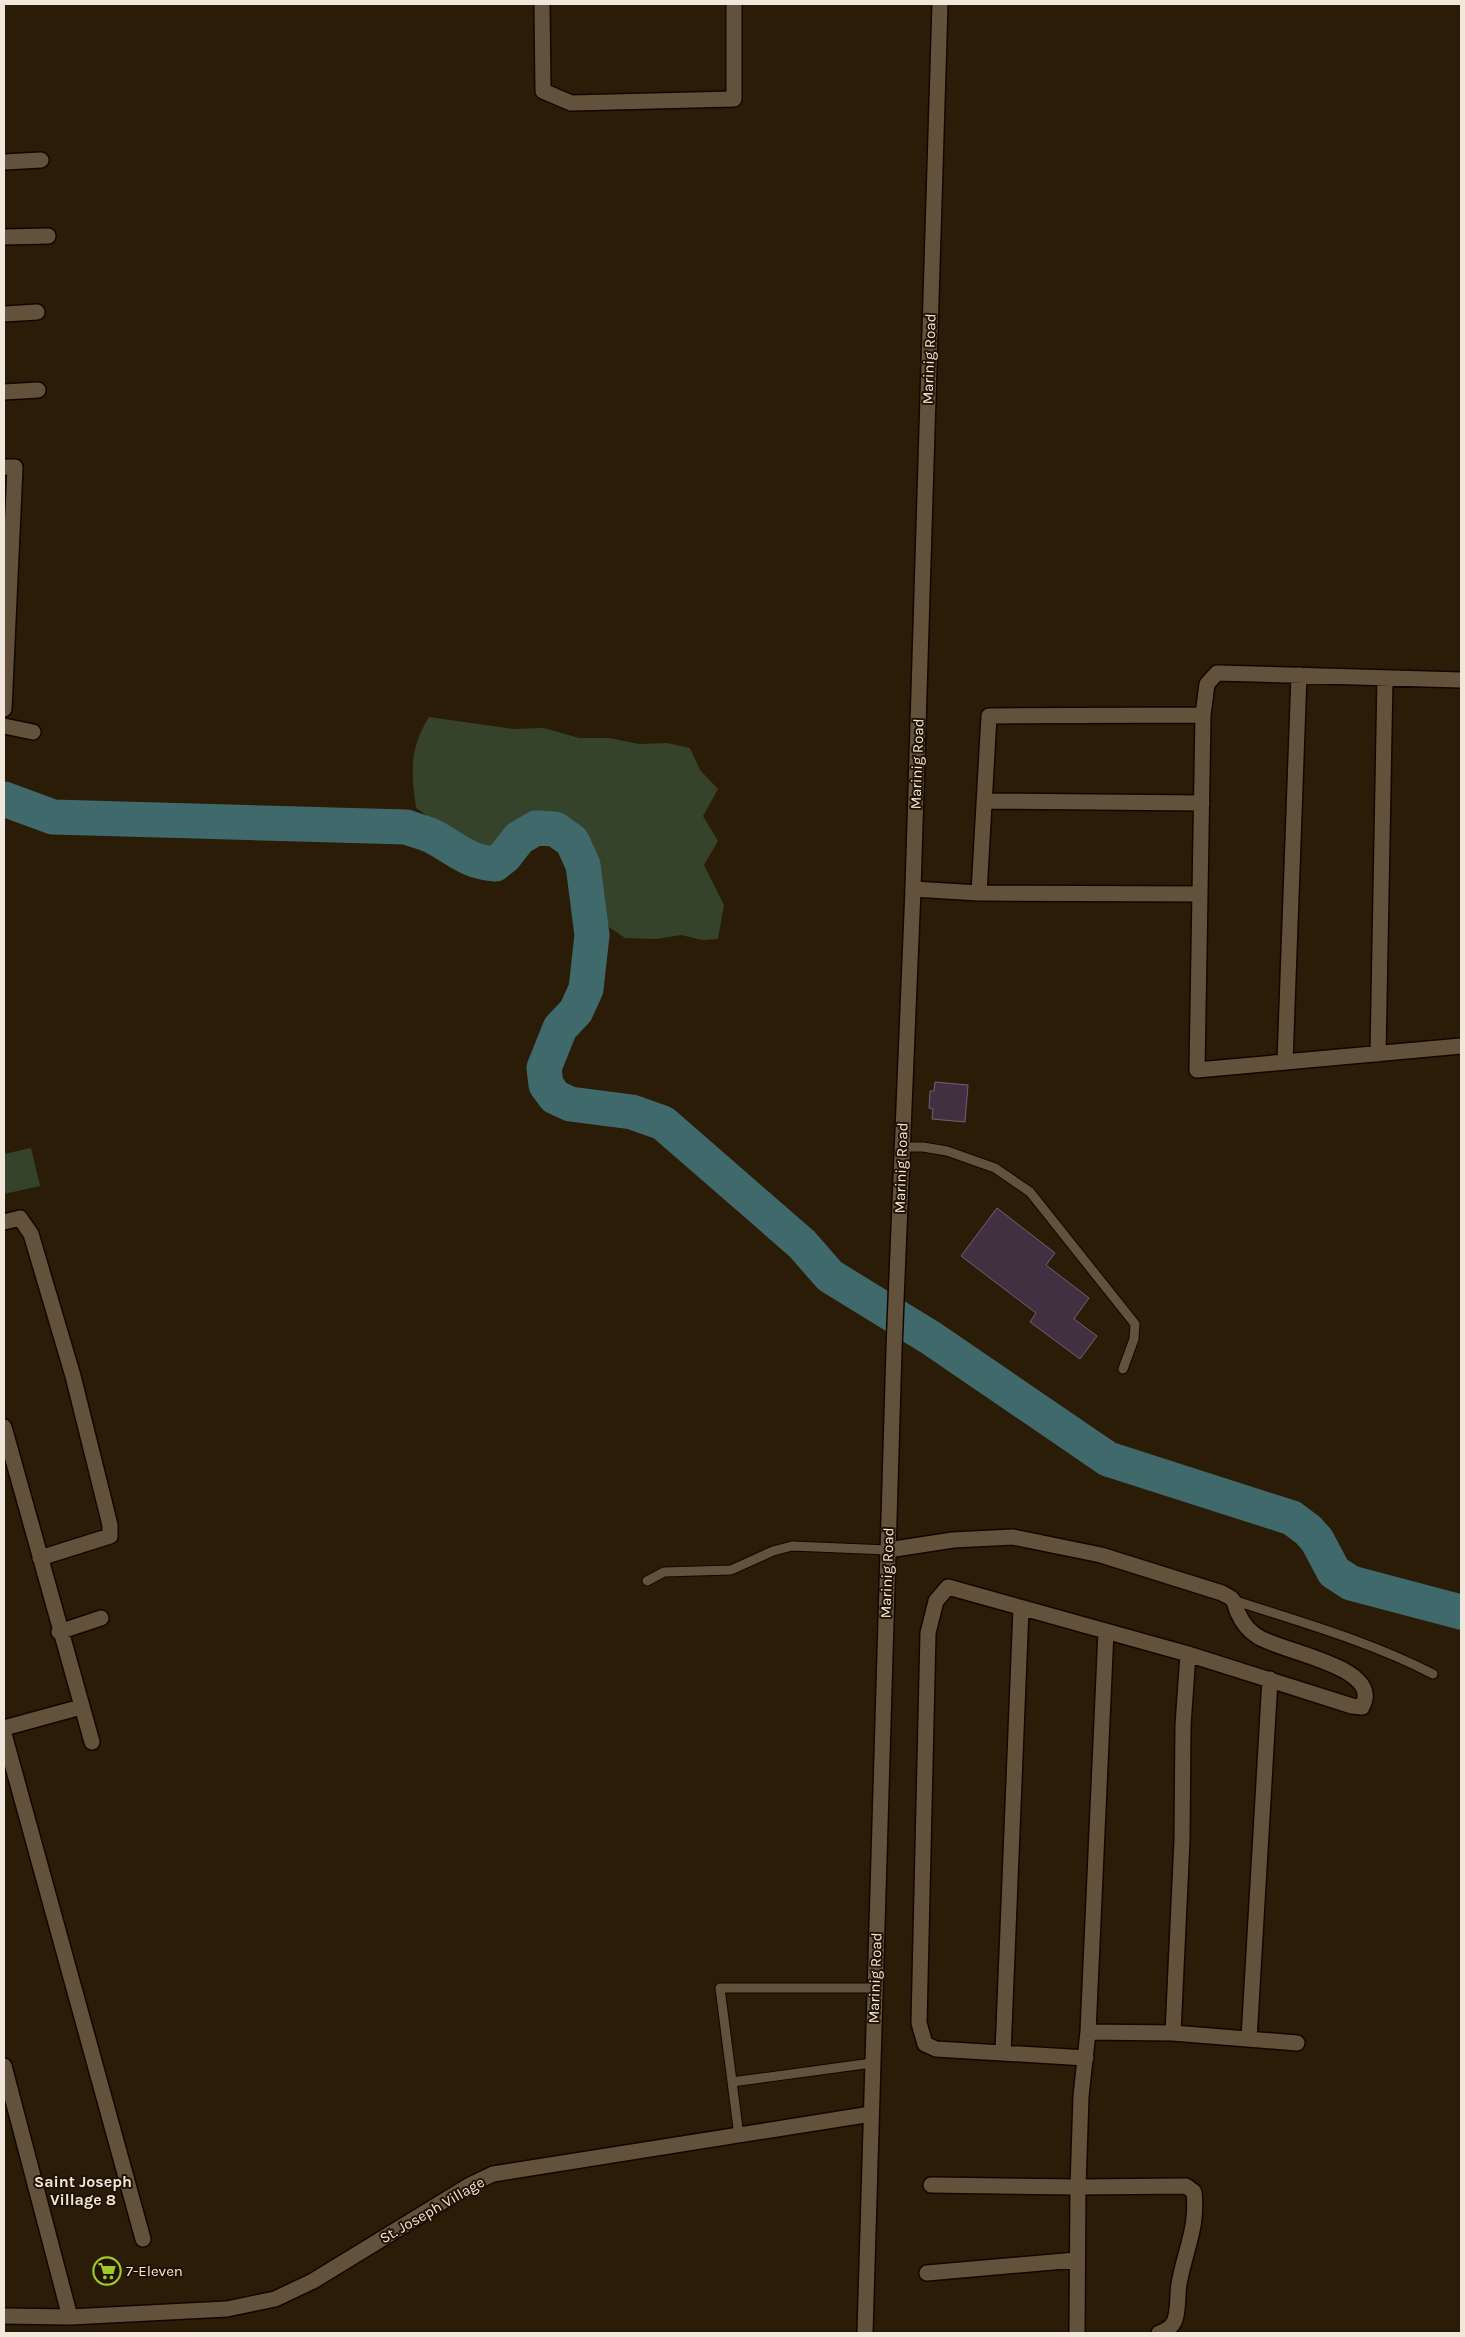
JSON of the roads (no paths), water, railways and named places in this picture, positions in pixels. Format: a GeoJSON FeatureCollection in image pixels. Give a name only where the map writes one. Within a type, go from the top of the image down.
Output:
{"type":"FeatureCollection","features":[{"type":"Feature","properties":{"kind":"street"},"geometry":{"type":"LineString","coordinates":[[542,4],[543,91],[571,103],[734,99],[734,4]]}},
{"type":"Feature","properties":{"kind":"street","name":"Marinig Road"},"geometry":{"type":"LineString","coordinates":[[865,2333],[894,1349],[913,889],[940,4]]}},
{"type":"Feature","properties":{"kind":"street"},"geometry":{"type":"LineString","coordinates":[[4,162],[41,160]]}},
{"type":"Feature","properties":{"kind":"street"},"geometry":{"type":"LineString","coordinates":[[4,238],[48,236]]}},
{"type":"Feature","properties":{"kind":"street"},"geometry":{"type":"LineString","coordinates":[[4,314],[37,312]]}},
{"type":"Feature","properties":{"kind":"street"},"geometry":{"type":"LineString","coordinates":[[4,392],[38,390]]}},
{"type":"Feature","properties":{"kind":"street"},"geometry":{"type":"LineString","coordinates":[[4,467],[15,466],[4,709]]}},
{"type":"Feature","properties":{"kind":"street"},"geometry":{"type":"LineString","coordinates":[[1461,680],[1216,673],[1207,684],[1204,715],[1199,894],[1197,1070],[1461,1046]]}},
{"type":"Feature","properties":{"kind":"street"},"geometry":{"type":"LineString","coordinates":[[1285,1062],[1299,674]]}},
{"type":"Feature","properties":{"kind":"street"},"geometry":{"type":"LineString","coordinates":[[1378,1054],[1385,678]]}},
{"type":"Feature","properties":{"kind":"street"},"geometry":{"type":"LineString","coordinates":[[979,893],[990,716],[1204,715]]}},
{"type":"Feature","properties":{"kind":"street"},"geometry":{"type":"LineString","coordinates":[[4,726],[33,732]]}},
{"type":"Feature","properties":{"kind":"street"},"geometry":{"type":"LineString","coordinates":[[985,801],[1202,803]]}},
{"type":"Feature","properties":{"kind":"street"},"geometry":{"type":"LineString","coordinates":[[913,889],[979,893],[1199,894]]}},
{"type":"Feature","properties":{"kind":"street"},"geometry":{"type":"LineString","coordinates":[[4,1222],[20,1218],[31,1234],[73,1376],[110,1526],[110,1536],[40,1558]]}},
{"type":"Feature","properties":{"kind":"street"},"geometry":{"type":"LineString","coordinates":[[4,1427],[92,1742]]}},
{"type":"Feature","properties":{"kind":"street"},"geometry":{"type":"LineString","coordinates":[[888,1550],[953,1540],[1013,1537],[1100,1555],[1222,1593],[1232,1600],[1238,1614],[1247,1627],[1259,1638],[1323,1661],[1360,1681],[1365,1689],[1366,1700],[1362,1708],[1352,1706],[1188,1654],[948,1587],[936,1601],[928,1633],[919,2023],[925,2044],[936,2049],[1086,2058]]}},
{"type":"Feature","properties":{"kind":"street"},"geometry":{"type":"LineString","coordinates":[[1003,2053],[1021,1608]]}},
{"type":"Feature","properties":{"kind":"street"},"geometry":{"type":"LineString","coordinates":[[60,1632],[100,1618]]}},
{"type":"Feature","properties":{"kind":"street"},"geometry":{"type":"LineString","coordinates":[[1077,2333],[1076,2260],[1081,2096],[1088,2032],[1106,1631]]}},
{"type":"Feature","properties":{"kind":"street"},"geometry":{"type":"LineString","coordinates":[[1173,2033],[1182,1840],[1183,1725],[1188,1654]]}},
{"type":"Feature","properties":{"kind":"street"},"geometry":{"type":"LineString","coordinates":[[1249,2039],[1270,1679]]}},
{"type":"Feature","properties":{"kind":"street"},"geometry":{"type":"LineString","coordinates":[[4,1728],[81,1707]]}},
{"type":"Feature","properties":{"kind":"street"},"geometry":{"type":"LineString","coordinates":[[4,1734],[143,2239]]}},
{"type":"Feature","properties":{"kind":"street"},"geometry":{"type":"LineString","coordinates":[[1088,2032],[1173,2033],[1297,2043]]}},
{"type":"Feature","properties":{"kind":"street"},"geometry":{"type":"LineString","coordinates":[[4,2066],[70,2317]]}},
{"type":"Feature","properties":{"kind":"street","name":"St. Joseph Village"},"geometry":{"type":"LineString","coordinates":[[4,2316],[70,2317],[227,2309],[275,2299],[313,2281],[470,2185],[493,2174],[527,2167],[871,2114]]}},
{"type":"Feature","properties":{"kind":"street"},"geometry":{"type":"LineString","coordinates":[[931,2185],[1186,2186],[1194,2192],[1196,2210],[1193,2234],[1183,2264],[1174,2322],[1167,2330],[1159,2333]]}},
{"type":"Feature","properties":{"kind":"street"},"geometry":{"type":"LineString","coordinates":[[927,2273],[1076,2260]]}},
{"type":"Feature","properties":{"kind":"lane"},"geometry":{"type":"LineString","coordinates":[[902,1148],[923,1147],[947,1151],[995,1168],[1030,1192],[1135,1324],[1134,1339],[1123,1369]]}},
{"type":"Feature","properties":{"kind":"lane"},"geometry":{"type":"LineString","coordinates":[[647,1581],[664,1572],[731,1570],[773,1550],[792,1546],[888,1550]]}},
{"type":"Feature","properties":{"kind":"lane"},"geometry":{"type":"LineString","coordinates":[[1232,1600],[1316,1626],[1391,1654],[1433,1674]]}},
{"type":"Feature","properties":{"kind":"lane"},"geometry":{"type":"LineString","coordinates":[[738,2136],[720,1988],[874,1988]]}},
{"type":"Feature","properties":{"kind":"lane"},"geometry":{"type":"LineString","coordinates":[[732,2082],[872,2063]]}},
{"type":"Feature","properties":{"kind":"waterway"},"geometry":{"type":"LineString","coordinates":[[4,799],[53,817],[406,827],[426,833],[469,857],[485,863],[495,864],[505,856],[519,838],[536,828],[555,829],[572,841],[583,865],[592,935],[586,989],[576,1011],[560,1028],[544,1068],[546,1085],[555,1097],[570,1104],[632,1112],[663,1123],[802,1244],[830,1276],[931,1338],[1108,1459],[1292,1518],[1308,1530],[1317,1540],[1334,1572],[1351,1583],[1461,1612]]}},
{"type":"Feature","properties":{"kind":"place","name":"7-Eleven"},"geometry":{"type":"Point","coordinates":[107,2271]}},
{"type":"Feature","properties":{"kind":"district","name":"Saint Joseph Village 8"},"geometry":{"type":"Point","coordinates":[83,2190]}}]}
